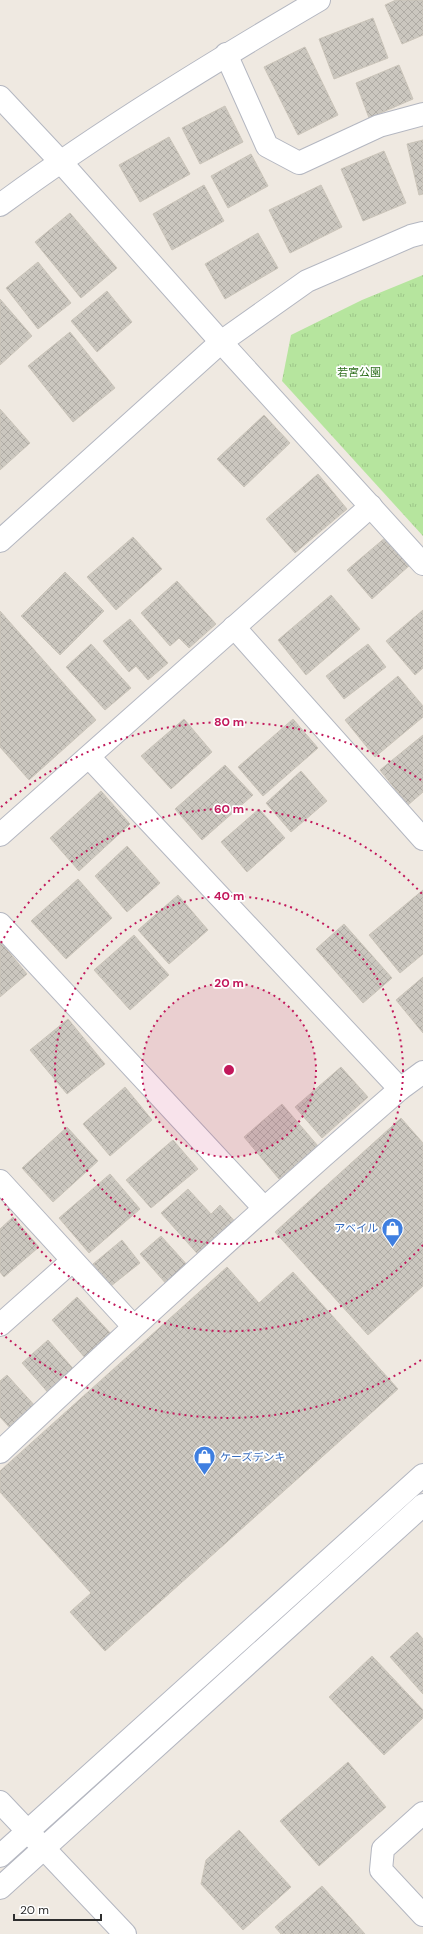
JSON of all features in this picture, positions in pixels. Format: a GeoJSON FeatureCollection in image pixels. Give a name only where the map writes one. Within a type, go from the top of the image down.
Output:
{"type":"FeatureCollection","features":[{"type":"Feature","properties":{"kind":"street"},"geometry":{"type":"LineString","coordinates":[[0,205],[60,161],[226,54],[319,0]]}},
{"type":"Feature","properties":{"kind":"street"},"geometry":{"type":"LineString","coordinates":[[226,54],[267,146],[299,163],[378,126],[423,114]]}},
{"type":"Feature","properties":{"kind":"street"},"geometry":{"type":"LineString","coordinates":[[2,99],[60,161],[221,342],[423,564]]}},
{"type":"Feature","properties":{"kind":"street"},"geometry":{"type":"LineString","coordinates":[[0,541],[221,342],[307,281],[423,233]]}},
{"type":"Feature","properties":{"kind":"street"},"geometry":{"type":"LineString","coordinates":[[0,835],[371,506]]}},
{"type":"Feature","properties":{"kind":"street"},"geometry":{"type":"LineString","coordinates":[[234,627],[423,839]]}},
{"type":"Feature","properties":{"kind":"street"},"geometry":{"type":"LineString","coordinates":[[89,757],[400,1089]]}},
{"type":"Feature","properties":{"kind":"street"},"geometry":{"type":"LineString","coordinates":[[0,924],[264,1208]]}},
{"type":"Feature","properties":{"kind":"street"},"geometry":{"type":"LineString","coordinates":[[0,1452],[133,1326],[264,1208],[400,1089],[423,1072]]}},
{"type":"Feature","properties":{"kind":"street"},"geometry":{"type":"LineString","coordinates":[[0,1181],[133,1326]]}},
{"type":"Feature","properties":{"kind":"street"},"geometry":{"type":"LineString","coordinates":[[0,1325],[72,1261]]}},
{"type":"Feature","properties":{"kind":"street"},"geometry":{"type":"LineString","coordinates":[[0,1856],[423,1475]]}},
{"type":"Feature","properties":{"kind":"street"},"geometry":{"type":"LineString","coordinates":[[0,1888],[423,1505]]}},
{"type":"Feature","properties":{"kind":"street"},"geometry":{"type":"LineString","coordinates":[[0,1802],[125,1934]]}},
{"type":"Feature","properties":{"kind":"street"},"geometry":{"type":"LineString","coordinates":[[423,1813],[383,1849],[381,1870],[423,1915]]}},
{"type":"Feature","properties":{"kind":"green space","name":"若宮公園"},"geometry":{"type":"Polygon","coordinates":[[[423,275],[423,536],[282,381],[291,335],[362,300],[423,275]]]}},
{"type":"Feature","properties":{"kind":"building"},"geometry":{"type":"Polygon","coordinates":[[[396,0],[423,0],[423,35],[402,44],[385,5],[396,0]]]}},
{"type":"Feature","properties":{"kind":"building"},"geometry":{"type":"Polygon","coordinates":[[[373,18],[388,58],[334,79],[319,39],[373,18]]]}},
{"type":"Feature","properties":{"kind":"building"},"geometry":{"type":"Polygon","coordinates":[[[305,47],[338,115],[298,135],[264,67],[305,47]]]}},
{"type":"Feature","properties":{"kind":"building"},"geometry":{"type":"Polygon","coordinates":[[[399,65],[413,99],[369,118],[356,83],[399,65]]]}},
{"type":"Feature","properties":{"kind":"building"},"geometry":{"type":"Polygon","coordinates":[[[225,106],[243,142],[200,164],[182,128],[225,106]]]}},
{"type":"Feature","properties":{"kind":"building"},"geometry":{"type":"Polygon","coordinates":[[[169,137],[190,174],[140,202],[119,165],[169,137]]]}},
{"type":"Feature","properties":{"kind":"building"},"geometry":{"type":"Polygon","coordinates":[[[423,140],[423,194],[419,195],[407,144],[423,140]]]}},
{"type":"Feature","properties":{"kind":"building"},"geometry":{"type":"Polygon","coordinates":[[[384,151],[406,203],[363,221],[341,169],[384,151]]]}},
{"type":"Feature","properties":{"kind":"building"},"geometry":{"type":"Polygon","coordinates":[[[251,154],[268,186],[228,208],[211,176],[251,154]]]}},
{"type":"Feature","properties":{"kind":"building"},"geometry":{"type":"Polygon","coordinates":[[[204,185],[224,221],[172,250],[153,214],[204,185]]]}},
{"type":"Feature","properties":{"kind":"building"},"geometry":{"type":"Polygon","coordinates":[[[321,185],[342,227],[290,253],[269,210],[321,185]]]}},
{"type":"Feature","properties":{"kind":"building"},"geometry":{"type":"Polygon","coordinates":[[[70,213],[117,268],[81,298],[35,242],[70,213]]]}},
{"type":"Feature","properties":{"kind":"building"},"geometry":{"type":"Polygon","coordinates":[[[258,233],[278,268],[225,299],[205,264],[258,233]]]}},
{"type":"Feature","properties":{"kind":"building"},"geometry":{"type":"Polygon","coordinates":[[[38,262],[71,303],[38,329],[6,288],[38,262]]]}},
{"type":"Feature","properties":{"kind":"building"},"geometry":{"type":"Polygon","coordinates":[[[107,291],[132,322],[97,352],[71,321],[107,291]]]}},
{"type":"Feature","properties":{"kind":"building"},"geometry":{"type":"Polygon","coordinates":[[[0,299],[32,336],[0,365],[0,299]]]}},
{"type":"Feature","properties":{"kind":"building"},"geometry":{"type":"Polygon","coordinates":[[[70,332],[115,388],[73,422],[28,366],[70,332]]]}},
{"type":"Feature","properties":{"kind":"building"},"geometry":{"type":"Polygon","coordinates":[[[0,409],[30,443],[0,470],[0,409]]]}},
{"type":"Feature","properties":{"kind":"building"},"geometry":{"type":"Polygon","coordinates":[[[264,415],[290,443],[244,487],[217,459],[264,415]]]}},
{"type":"Feature","properties":{"kind":"building"},"geometry":{"type":"Polygon","coordinates":[[[318,474],[347,509],[295,553],[266,519],[318,474]]]}},
{"type":"Feature","properties":{"kind":"building"},"geometry":{"type":"Polygon","coordinates":[[[133,537],[162,569],[116,610],[87,577],[133,537]]]}},
{"type":"Feature","properties":{"kind":"building"},"geometry":{"type":"Polygon","coordinates":[[[386,537],[410,565],[372,599],[347,570],[386,537]]]}},
{"type":"Feature","properties":{"kind":"building"},"geometry":{"type":"Polygon","coordinates":[[[65,572],[104,611],[60,655],[21,616],[65,572]]]}},
{"type":"Feature","properties":{"kind":"building"},"geometry":{"type":"Polygon","coordinates":[[[177,581],[216,624],[189,648],[179,638],[170,646],[141,613],[177,581]]]}},
{"type":"Feature","properties":{"kind":"building"},"geometry":{"type":"Polygon","coordinates":[[[331,595],[360,629],[306,675],[278,640],[331,595]]]}},
{"type":"Feature","properties":{"kind":"building"},"geometry":{"type":"Polygon","coordinates":[[[423,610],[423,668],[415,675],[386,641],[423,610]]]}},
{"type":"Feature","properties":{"kind":"building"},"geometry":{"type":"Polygon","coordinates":[[[0,611],[96,720],[29,780],[0,747],[0,611]]]}},
{"type":"Feature","properties":{"kind":"building"},"geometry":{"type":"Polygon","coordinates":[[[130,619],[168,663],[148,680],[136,666],[129,672],[103,641],[130,619]]]}},
{"type":"Feature","properties":{"kind":"building"},"geometry":{"type":"Polygon","coordinates":[[[91,644],[131,688],[105,710],[66,667],[91,644]]]}},
{"type":"Feature","properties":{"kind":"building"},"geometry":{"type":"Polygon","coordinates":[[[368,644],[386,667],[344,699],[326,676],[368,644]]]}},
{"type":"Feature","properties":{"kind":"building"},"geometry":{"type":"Polygon","coordinates":[[[398,676],[423,706],[423,717],[375,757],[345,720],[398,676]]]}},
{"type":"Feature","properties":{"kind":"building"},"geometry":{"type":"Polygon","coordinates":[[[184,719],[212,752],[171,789],[141,756],[184,719]]]}},
{"type":"Feature","properties":{"kind":"building"},"geometry":{"type":"Polygon","coordinates":[[[293,719],[318,748],[263,796],[238,767],[293,719]]]}},
{"type":"Feature","properties":{"kind":"building"},"geometry":{"type":"Polygon","coordinates":[[[423,735],[423,792],[408,805],[380,770],[423,735]]]}},
{"type":"Feature","properties":{"kind":"building"},"geometry":{"type":"Polygon","coordinates":[[[225,765],[253,795],[202,840],[175,809],[225,765]]]}},
{"type":"Feature","properties":{"kind":"building"},"geometry":{"type":"Polygon","coordinates":[[[301,771],[327,801],[291,832],[266,803],[301,771]]]}},
{"type":"Feature","properties":{"kind":"building"},"geometry":{"type":"Polygon","coordinates":[[[101,791],[130,824],[79,871],[50,838],[101,791]]]}},
{"type":"Feature","properties":{"kind":"building"},"geometry":{"type":"Polygon","coordinates":[[[259,809],[285,838],[247,872],[221,842],[259,809]]]}},
{"type":"Feature","properties":{"kind":"building"},"geometry":{"type":"Polygon","coordinates":[[[127,846],[160,883],[127,912],[95,876],[127,846]]]}},
{"type":"Feature","properties":{"kind":"building"},"geometry":{"type":"Polygon","coordinates":[[[78,879],[112,918],[66,959],[31,921],[78,879]]]}},
{"type":"Feature","properties":{"kind":"building"},"geometry":{"type":"Polygon","coordinates":[[[423,890],[423,954],[400,973],[369,935],[423,890]]]}},
{"type":"Feature","properties":{"kind":"building"},"geometry":{"type":"Polygon","coordinates":[[[178,895],[208,930],[169,964],[138,930],[178,895]]]}},
{"type":"Feature","properties":{"kind":"building"},"geometry":{"type":"Polygon","coordinates":[[[344,924],[392,978],[363,1003],[316,949],[344,924]]]}},
{"type":"Feature","properties":{"kind":"building"},"geometry":{"type":"Polygon","coordinates":[[[134,935],[169,975],[130,1010],[94,970],[134,935]]]}},
{"type":"Feature","properties":{"kind":"building"},"geometry":{"type":"Polygon","coordinates":[[[0,941],[27,974],[0,997],[0,941]]]}},
{"type":"Feature","properties":{"kind":"building"},"geometry":{"type":"Polygon","coordinates":[[[423,977],[423,1033],[396,1000],[423,977]]]}},
{"type":"Feature","properties":{"kind":"building"},"geometry":{"type":"Polygon","coordinates":[[[68,1019],[105,1064],[67,1094],[30,1050],[68,1019]]]}},
{"type":"Feature","properties":{"kind":"building"},"geometry":{"type":"Polygon","coordinates":[[[341,1067],[368,1097],[322,1138],[295,1107],[341,1067]]]}},
{"type":"Feature","properties":{"kind":"building"},"geometry":{"type":"Polygon","coordinates":[[[125,1087],[152,1120],[110,1156],[83,1124],[125,1087]]]}},
{"type":"Feature","properties":{"kind":"building"},"geometry":{"type":"Polygon","coordinates":[[[282,1104],[318,1146],[279,1179],[244,1137],[282,1104]]]}},
{"type":"Feature","properties":{"kind":"building"},"geometry":{"type":"Polygon","coordinates":[[[401,1118],[423,1143],[423,1286],[368,1335],[275,1232],[401,1118]]]}},
{"type":"Feature","properties":{"kind":"building"},"geometry":{"type":"Polygon","coordinates":[[[67,1127],[98,1161],[53,1202],[22,1168],[67,1127]]]}},
{"type":"Feature","properties":{"kind":"building"},"geometry":{"type":"Polygon","coordinates":[[[173,1140],[198,1169],[151,1208],[126,1180],[173,1140]]]}},
{"type":"Feature","properties":{"kind":"building"},"geometry":{"type":"Polygon","coordinates":[[[110,1174],[140,1209],[89,1253],[59,1218],[110,1174]]]}},
{"type":"Feature","properties":{"kind":"building"},"geometry":{"type":"Polygon","coordinates":[[[188,1189],[211,1214],[220,1205],[240,1227],[203,1260],[161,1213],[188,1189]]]}},
{"type":"Feature","properties":{"kind":"building"},"geometry":{"type":"Polygon","coordinates":[[[13,1217],[39,1247],[4,1277],[0,1272],[0,1229],[13,1217]]]}},
{"type":"Feature","properties":{"kind":"building"},"geometry":{"type":"Polygon","coordinates":[[[161,1236],[189,1267],[168,1286],[140,1254],[161,1236]]]}},
{"type":"Feature","properties":{"kind":"building"},"geometry":{"type":"Polygon","coordinates":[[[122,1240],[140,1263],[111,1286],[93,1264],[122,1240]]]}},
{"type":"Feature","properties":{"kind":"building"},"geometry":{"type":"Polygon","coordinates":[[[227,1267],[259,1303],[293,1272],[398,1389],[105,1651],[70,1612],[91,1593],[0,1492],[0,1471],[227,1267]]]}},
{"type":"Feature","properties":{"kind":"building"},"geometry":{"type":"Polygon","coordinates":[[[77,1297],[113,1336],[87,1360],[52,1320],[77,1297]]]}},
{"type":"Feature","properties":{"kind":"building"},"geometry":{"type":"Polygon","coordinates":[[[48,1340],[77,1373],[51,1396],[22,1363],[48,1340]]]}},
{"type":"Feature","properties":{"kind":"building"},"geometry":{"type":"Polygon","coordinates":[[[7,1375],[36,1407],[11,1429],[0,1417],[0,1381],[7,1375]]]}},
{"type":"Feature","properties":{"kind":"building"},"geometry":{"type":"Polygon","coordinates":[[[417,1632],[423,1639],[423,1694],[390,1657],[417,1632]]]}},
{"type":"Feature","properties":{"kind":"building"},"geometry":{"type":"Polygon","coordinates":[[[372,1656],[423,1710],[423,1718],[384,1755],[329,1697],[372,1656]]]}},
{"type":"Feature","properties":{"kind":"building"},"geometry":{"type":"Polygon","coordinates":[[[348,1762],[386,1807],[319,1866],[280,1821],[348,1762]]]}},
{"type":"Feature","properties":{"kind":"building"},"geometry":{"type":"Polygon","coordinates":[[[239,1830],[291,1887],[243,1930],[201,1884],[206,1860],[239,1830]]]}},
{"type":"Feature","properties":{"kind":"building"},"geometry":{"type":"Polygon","coordinates":[[[322,1886],[365,1934],[281,1934],[275,1927],[322,1886]]]}},
{"type":"Feature","properties":{"kind":"place","name":"アベイル"},"geometry":{"type":"Point","coordinates":[393,1248]}},
{"type":"Feature","properties":{"kind":"place","name":"ケーズデンキ"},"geometry":{"type":"Point","coordinates":[205,1476]}}]}
